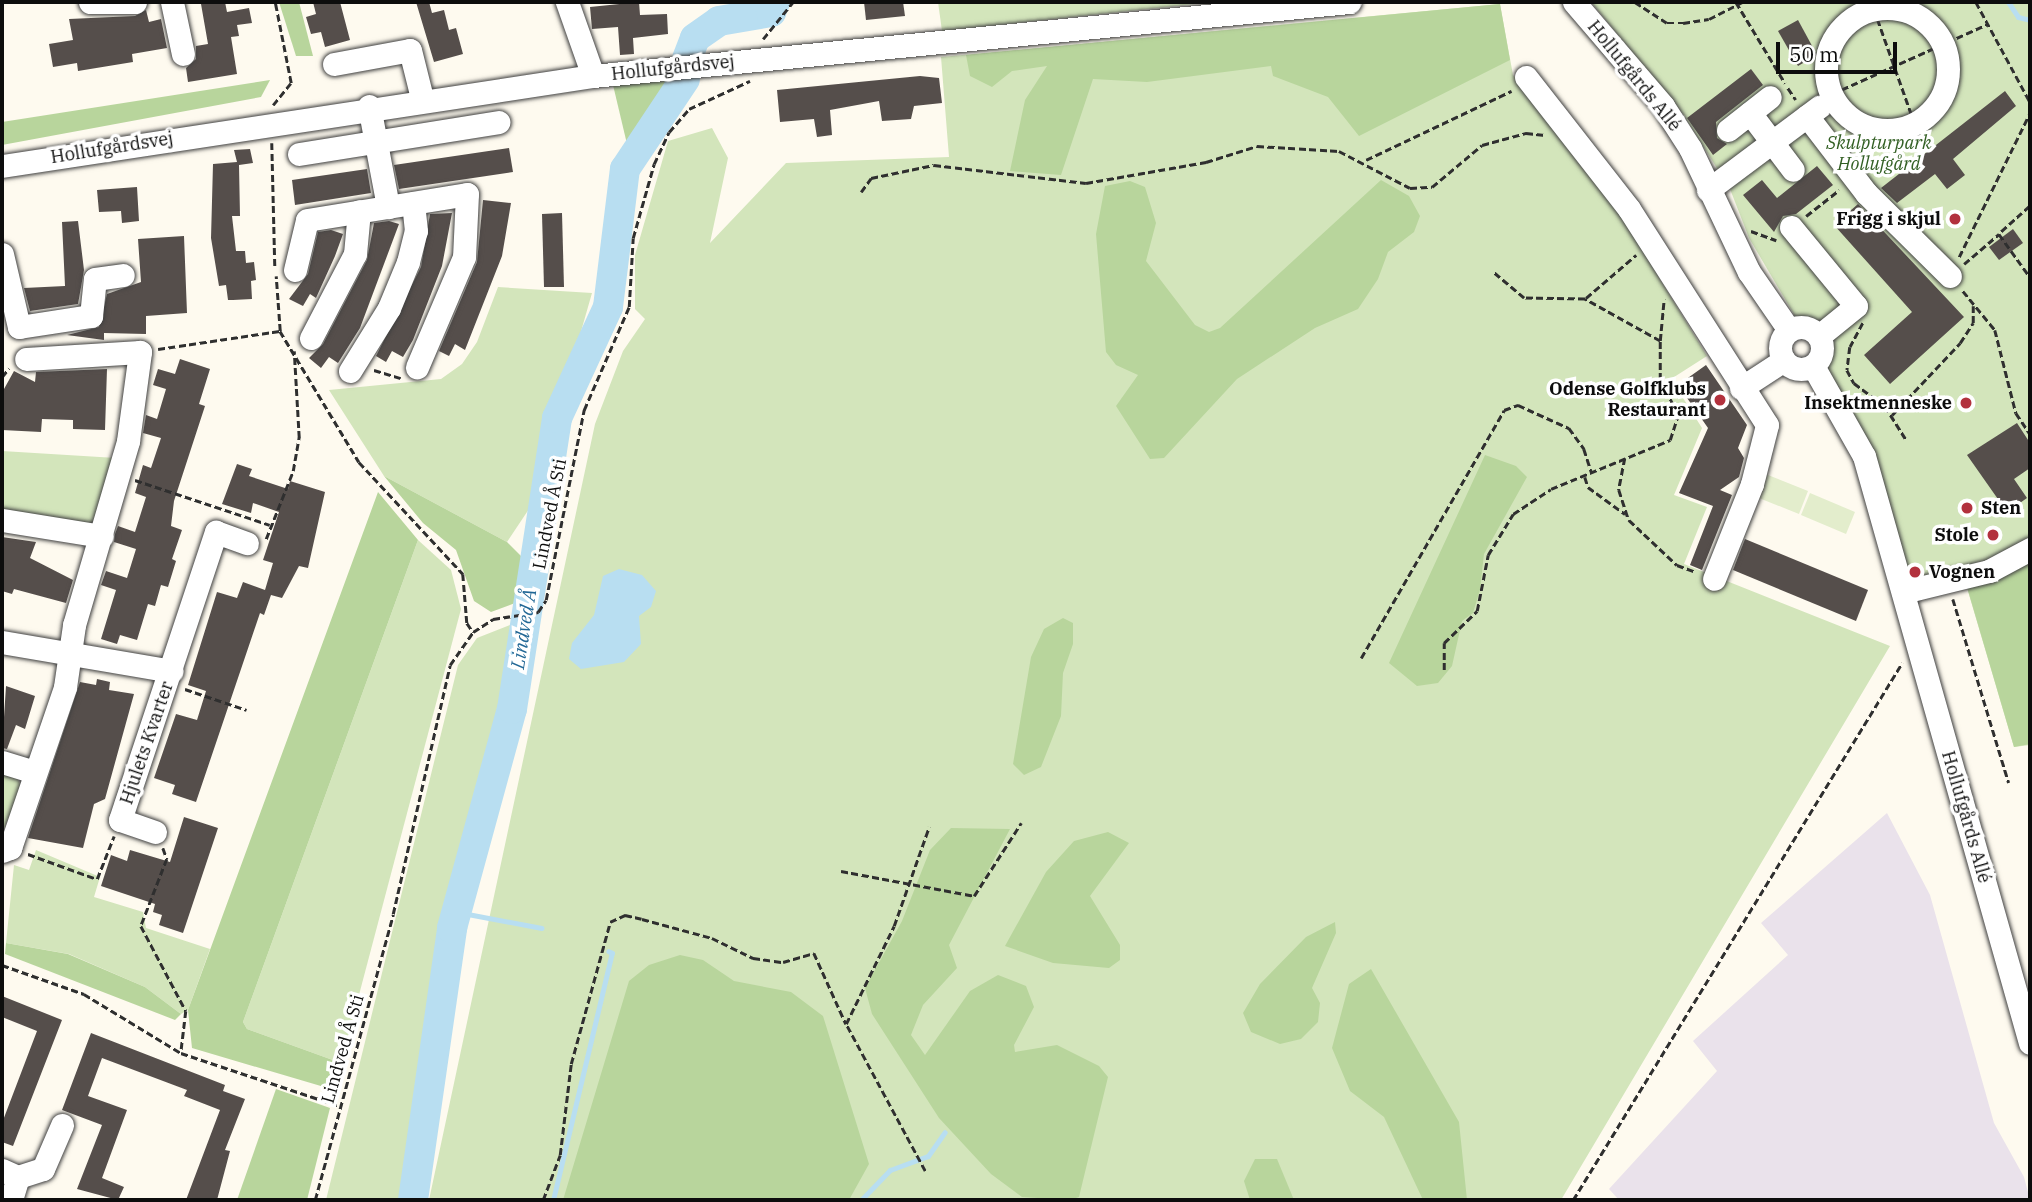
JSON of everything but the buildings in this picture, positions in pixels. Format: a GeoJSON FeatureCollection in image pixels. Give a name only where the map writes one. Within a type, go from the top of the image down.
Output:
{"type":"FeatureCollection","features":[{"type":"Feature","properties":{"kind":"street"},"geometry":{"type":"LineString","coordinates":[[90,2],[135,2]]}},
{"type":"Feature","properties":{"kind":"street"},"geometry":{"type":"LineString","coordinates":[[172,2],[183,54]]}},
{"type":"Feature","properties":{"kind":"street"},"geometry":{"type":"LineString","coordinates":[[567,2],[593,76]]}},
{"type":"Feature","properties":{"kind":"street","name":"Hollufgårdsvej"},"geometry":{"type":"LineString","coordinates":[[2,166],[369,106],[593,76],[1349,2]]}},
{"type":"Feature","properties":{"kind":"street","name":"Hollufgårds Allé"},"geometry":{"type":"LineString","coordinates":[[1574,2],[1663,106],[1749,272],[1789,330]]}},
{"type":"Feature","properties":{"kind":"street"},"geometry":{"type":"LineString","coordinates":[[1874,9],[1915,15],[1944,47],[1945,88],[1930,113],[1915,124],[1887,131],[1868,127],[1851,119],[1832,96],[1826,69],[1832,41],[1851,20],[1874,9]]}},
{"type":"Feature","properties":{"kind":"street"},"geometry":{"type":"LineString","coordinates":[[334,64],[410,50],[422,99]]}},
{"type":"Feature","properties":{"kind":"street"},"geometry":{"type":"LineString","coordinates":[[1521,83],[1629,209],[1767,425],[1764,449],[1714,579]]}},
{"type":"Feature","properties":{"kind":"street"},"geometry":{"type":"LineString","coordinates":[[1708,190],[1832,96]]}},
{"type":"Feature","properties":{"kind":"street"},"geometry":{"type":"LineString","coordinates":[[1728,130],[1770,97]]}},
{"type":"Feature","properties":{"kind":"street"},"geometry":{"type":"LineString","coordinates":[[369,106],[388,207]]}},
{"type":"Feature","properties":{"kind":"street"},"geometry":{"type":"LineString","coordinates":[[1750,113],[1793,170]]}},
{"type":"Feature","properties":{"kind":"street"},"geometry":{"type":"LineString","coordinates":[[1807,116],[1866,193],[1950,276]]}},
{"type":"Feature","properties":{"kind":"street"},"geometry":{"type":"LineString","coordinates":[[299,155],[498,122]]}},
{"type":"Feature","properties":{"kind":"street"},"geometry":{"type":"LineString","coordinates":[[295,270],[307,220],[467,194],[470,220],[464,257],[417,367]]}},
{"type":"Feature","properties":{"kind":"street"},"geometry":{"type":"LineString","coordinates":[[352,368],[389,308],[408,262],[415,231],[413,202]]}},
{"type":"Feature","properties":{"kind":"street"},"geometry":{"type":"LineString","coordinates":[[303,343],[355,254],[359,211]]}},
{"type":"Feature","properties":{"kind":"street"},"geometry":{"type":"LineString","coordinates":[[1791,227],[1856,306],[1819,336]]}},
{"type":"Feature","properties":{"kind":"street"},"geometry":{"type":"LineString","coordinates":[[2,254],[19,327],[91,316],[95,279],[123,275]]}},
{"type":"Feature","properties":{"kind":"street"},"geometry":{"type":"LineString","coordinates":[[1802,327],[1819,336],[1822,352],[1813,366],[1797,369],[1784,360],[1780,347],[1789,330],[1802,327]]}},
{"type":"Feature","properties":{"kind":"street"},"geometry":{"type":"LineString","coordinates":[[6,849],[65,687],[70,651],[119,475],[140,352],[26,359]]}},
{"type":"Feature","properties":{"kind":"street"},"geometry":{"type":"LineString","coordinates":[[1741,388],[1784,360]]}},
{"type":"Feature","properties":{"kind":"street","name":"Hollufgårds Allé"},"geometry":{"type":"LineString","coordinates":[[1813,366],[1864,456],[2030,1042]]}},
{"type":"Feature","properties":{"kind":"street"},"geometry":{"type":"LineString","coordinates":[[2,520],[102,536]]}},
{"type":"Feature","properties":{"kind":"street","name":"Hjulets Kvarter"},"geometry":{"type":"LineString","coordinates":[[155,832],[120,820],[172,671],[216,532],[247,543]]}},
{"type":"Feature","properties":{"kind":"street"},"geometry":{"type":"LineString","coordinates":[[1903,592],[1949,583],[1989,571],[2030,549]]}},
{"type":"Feature","properties":{"kind":"street","name":"Hjulets Kvarter"},"geometry":{"type":"LineString","coordinates":[[2,642],[70,651],[172,671]]}},
{"type":"Feature","properties":{"kind":"street"},"geometry":{"type":"LineString","coordinates":[[2,762],[35,772]]}},
{"type":"Feature","properties":{"kind":"street"},"geometry":{"type":"LineString","coordinates":[[10,1200],[10,1173],[43,1169],[61,1125]]}},
{"type":"Feature","properties":{"kind":"path"},"geometry":{"type":"LineString","coordinates":[[275,2],[291,83],[273,105],[271,124],[281,331]]}},
{"type":"Feature","properties":{"kind":"path","name":"Lindved Å Sti"},"geometry":{"type":"LineString","coordinates":[[315,1200],[397,901],[450,665],[473,632],[508,615],[530,615],[546,600],[584,410],[629,307],[633,238],[654,164],[682,115],[743,87],[756,72],[760,44],[793,2]]}},
{"type":"Feature","properties":{"kind":"path"},"geometry":{"type":"LineString","coordinates":[[1635,2],[1667,23],[1709,19],[1743,2]]}},
{"type":"Feature","properties":{"kind":"path"},"geometry":{"type":"LineString","coordinates":[[1976,2],[2030,103]]}},
{"type":"Feature","properties":{"kind":"path"},"geometry":{"type":"LineString","coordinates":[[1737,4],[1807,116]]}},
{"type":"Feature","properties":{"kind":"path"},"geometry":{"type":"LineString","coordinates":[[1874,9],[1915,124]]}},
{"type":"Feature","properties":{"kind":"path"},"geometry":{"type":"LineString","coordinates":[[1832,96],[1944,47],[1988,24]]}},
{"type":"Feature","properties":{"kind":"path"},"geometry":{"type":"LineString","coordinates":[[1364,161],[1521,83]]}},
{"type":"Feature","properties":{"kind":"path"},"geometry":{"type":"LineString","coordinates":[[1950,276],[2030,113]]}},
{"type":"Feature","properties":{"kind":"path"},"geometry":{"type":"LineString","coordinates":[[861,192],[871,178],[934,165],[1087,183],[1206,162],[1257,146],[1339,151],[1364,161],[1410,188],[1432,187],[1482,145],[1526,133],[1552,135],[1545,126]]}},
{"type":"Feature","properties":{"kind":"path"},"geometry":{"type":"LineString","coordinates":[[1791,227],[1842,188]]}},
{"type":"Feature","properties":{"kind":"path"},"geometry":{"type":"LineString","coordinates":[[1950,276],[2030,206]]}},
{"type":"Feature","properties":{"kind":"path"},"geometry":{"type":"LineString","coordinates":[[1999,234],[2030,277]]}},
{"type":"Feature","properties":{"kind":"path"},"geometry":{"type":"LineString","coordinates":[[1629,243],[1643,266]]}},
{"type":"Feature","properties":{"kind":"path"},"geometry":{"type":"LineString","coordinates":[[1585,299],[1636,254]]}},
{"type":"Feature","properties":{"kind":"path"},"geometry":{"type":"LineString","coordinates":[[1494,273],[1524,298],[1585,299],[1660,341]]}},
{"type":"Feature","properties":{"kind":"path"},"geometry":{"type":"LineString","coordinates":[[1950,276],[1995,330],[2015,413],[2030,434]]}},
{"type":"Feature","properties":{"kind":"path"},"geometry":{"type":"LineString","coordinates":[[1444,670],[1444,643],[1477,611],[1488,555],[1513,514],[1551,489],[1670,440],[1678,415],[1660,380],[1664,299],[1657,288]]}},
{"type":"Feature","properties":{"kind":"path"},"geometry":{"type":"LineString","coordinates":[[1892,415],[1961,343],[1973,323],[1973,304]]}},
{"type":"Feature","properties":{"kind":"path"},"geometry":{"type":"LineString","coordinates":[[1856,306],[1864,327],[1850,347],[1847,370],[1854,383],[1892,415],[1907,441]]}},
{"type":"Feature","properties":{"kind":"path"},"geometry":{"type":"LineString","coordinates":[[140,352],[281,331],[303,343],[359,462],[463,574],[467,623],[473,632]]}},
{"type":"Feature","properties":{"kind":"path"},"geometry":{"type":"LineString","coordinates":[[247,543],[263,548],[293,471],[299,438],[303,343]]}},
{"type":"Feature","properties":{"kind":"path"},"geometry":{"type":"LineString","coordinates":[[352,368],[403,378],[417,367]]}},
{"type":"Feature","properties":{"kind":"path"},"geometry":{"type":"LineString","coordinates":[[1361,658],[1504,410],[1518,405],[1569,428],[1584,449],[1592,474]]}},
{"type":"Feature","properties":{"kind":"path"},"geometry":{"type":"LineString","coordinates":[[1625,458],[1619,490],[1627,516]]}},
{"type":"Feature","properties":{"kind":"path"},"geometry":{"type":"LineString","coordinates":[[119,475],[270,525]]}},
{"type":"Feature","properties":{"kind":"path"},"geometry":{"type":"LineString","coordinates":[[1585,477],[1588,487],[1627,516],[1677,565],[1714,579]]}},
{"type":"Feature","properties":{"kind":"path"},"geometry":{"type":"LineString","coordinates":[[1949,583],[2009,783]]}},
{"type":"Feature","properties":{"kind":"path"},"geometry":{"type":"LineString","coordinates":[[1573,1200],[1916,640]]}},
{"type":"Feature","properties":{"kind":"path"},"geometry":{"type":"LineString","coordinates":[[172,671],[187,675],[183,689],[247,710]]}},
{"type":"Feature","properties":{"kind":"path"},"geometry":{"type":"LineString","coordinates":[[6,849],[97,879],[120,820]]}},
{"type":"Feature","properties":{"kind":"path"},"geometry":{"type":"LineString","coordinates":[[841,871],[974,896],[1021,823]]}},
{"type":"Feature","properties":{"kind":"path"},"geometry":{"type":"LineString","coordinates":[[846,1024],[908,884],[929,827]]}},
{"type":"Feature","properties":{"kind":"path"},"geometry":{"type":"LineString","coordinates":[[155,832],[167,859],[141,926],[186,1011],[181,1053]]}},
{"type":"Feature","properties":{"kind":"path"},"geometry":{"type":"LineString","coordinates":[[543,1200],[560,1155],[571,1064],[610,922],[625,915],[712,938],[753,958],[783,962],[814,953],[846,1024],[925,1171]]}},
{"type":"Feature","properties":{"kind":"path"},"geometry":{"type":"LineString","coordinates":[[2,965],[84,994],[181,1053],[339,1105]]}},
{"type":"Feature","properties":{"kind":"shaded area"},"geometry":{"type":"Polygon","coordinates":[[[1887,813],[1930,895],[1994,1123],[2024,1177],[2030,1200],[1619,1200],[1609,1189],[1717,1071],[1693,1041],[1788,955],[1761,923],[1887,813]]]}},
{"type":"Feature","properties":{"kind":"green space"},"geometry":{"type":"Polygon","coordinates":[[[279,2],[299,2],[313,56],[296,56],[279,2]]]}},
{"type":"Feature","properties":{"kind":"green space"},"geometry":{"type":"Polygon","coordinates":[[[938,2],[1214,2],[942,31],[938,2]]]}},
{"type":"Feature","properties":{"kind":"green space","name":"Skulpturpark Hollufgård"},"geometry":{"type":"Polygon","coordinates":[[[1591,2],[2030,2],[2030,745],[2014,747],[1967,588],[1912,578],[1903,566],[1833,381],[1749,238],[1730,189],[1683,114],[1591,2]]]}},
{"type":"Feature","properties":{"kind":"green space"},"geometry":{"type":"Polygon","coordinates":[[[1500,4],[1513,75],[1598,178],[1707,356],[1671,379],[1702,428],[1674,495],[1707,507],[1684,564],[1890,646],[1561,1200],[429,1200],[595,424],[623,351],[645,319],[635,309],[635,255],[668,141],[712,128],[728,158],[710,243],[786,163],[949,157],[941,57],[1500,4]]]}},
{"type":"Feature","properties":{"kind":"green space"},"geometry":{"type":"Polygon","coordinates":[[[1500,4],[1510,60],[1359,136],[1328,97],[1273,76],[1271,66],[1147,82],[1093,79],[1061,175],[1010,171],[1025,100],[1047,66],[1012,71],[992,87],[970,76],[966,55],[1500,4]]]}},
{"type":"Feature","properties":{"kind":"green space"},"geometry":{"type":"Polygon","coordinates":[[[270,80],[261,97],[2,145],[2,122],[270,80]]]}},
{"type":"Feature","properties":{"kind":"green space"},"geometry":{"type":"Polygon","coordinates":[[[681,80],[627,144],[613,85],[681,80]]]}},
{"type":"Feature","properties":{"kind":"green space"},"geometry":{"type":"Polygon","coordinates":[[[1381,180],[1409,196],[1420,216],[1414,232],[1388,252],[1378,279],[1358,309],[1315,328],[1237,379],[1164,458],[1150,459],[1116,406],[1138,375],[1116,365],[1106,352],[1096,234],[1105,186],[1130,181],[1145,187],[1156,223],[1146,261],[1195,325],[1209,332],[1220,328],[1381,180]]]}},
{"type":"Feature","properties":{"kind":"green space"},"geometry":{"type":"Polygon","coordinates":[[[498,287],[592,293],[531,506],[507,542],[384,476],[329,390],[441,379],[462,364],[477,342],[498,287]]]}},
{"type":"Feature","properties":{"kind":"green space"},"geometry":{"type":"Polygon","coordinates":[[[2,451],[116,458],[100,520],[89,526],[2,514],[2,451]]]}},
{"type":"Feature","properties":{"kind":"green space"},"geometry":{"type":"Polygon","coordinates":[[[1485,455],[1516,466],[1527,477],[1484,554],[1480,590],[1473,613],[1462,621],[1452,666],[1438,683],[1417,686],[1389,663],[1485,455]]]}},
{"type":"Feature","properties":{"kind":"green space"},"geometry":{"type":"Polygon","coordinates":[[[1763,473],[1808,491],[1799,514],[1754,496],[1763,473]]]}},
{"type":"Feature","properties":{"kind":"green space"},"geometry":{"type":"Polygon","coordinates":[[[384,476],[507,542],[524,559],[515,603],[491,612],[474,601],[456,550],[423,523],[384,476]]]}},
{"type":"Feature","properties":{"kind":"green space"},"geometry":{"type":"Polygon","coordinates":[[[378,492],[418,540],[243,1022],[247,1029],[341,1063],[331,1089],[192,1048],[188,1010],[378,492]]]}},
{"type":"Feature","properties":{"kind":"green space"},"geometry":{"type":"Polygon","coordinates":[[[1810,493],[1855,512],[1846,534],[1801,515],[1810,493]]]}},
{"type":"Feature","properties":{"kind":"green space"},"geometry":{"type":"Polygon","coordinates":[[[418,540],[451,570],[461,609],[341,1063],[247,1029],[243,1022],[418,540]]]}},
{"type":"Feature","properties":{"kind":"green space"},"geometry":{"type":"Polygon","coordinates":[[[2030,559],[2030,744],[2014,747],[1967,587],[2030,559]]]}},
{"type":"Feature","properties":{"kind":"green space"},"geometry":{"type":"Polygon","coordinates":[[[1063,618],[1073,623],[1073,644],[1063,673],[1061,716],[1041,767],[1024,775],[1013,764],[1031,657],[1044,629],[1063,618]]]}},
{"type":"Feature","properties":{"kind":"green space"},"geometry":{"type":"Polygon","coordinates":[[[510,625],[500,732],[442,946],[409,1198],[326,1200],[458,665],[477,638],[510,625]]]}},
{"type":"Feature","properties":{"kind":"green space"},"geometry":{"type":"Polygon","coordinates":[[[2,769],[15,772],[21,787],[2,834],[2,769]]]}},
{"type":"Feature","properties":{"kind":"green space"},"geometry":{"type":"Polygon","coordinates":[[[951,828],[1010,829],[949,945],[957,968],[923,1005],[911,1035],[925,1055],[970,991],[998,975],[1026,986],[1034,1007],[1014,1045],[1015,1052],[1057,1045],[1099,1066],[1108,1077],[1079,1197],[1070,1200],[1022,1197],[991,1174],[939,1118],[872,1014],[865,988],[902,921],[930,850],[951,828]]]}},
{"type":"Feature","properties":{"kind":"green space"},"geometry":{"type":"Polygon","coordinates":[[[1108,832],[1129,843],[1090,896],[1120,945],[1120,960],[1109,968],[1053,963],[1005,946],[1046,872],[1074,841],[1108,832]]]}},
{"type":"Feature","properties":{"kind":"green space"},"geometry":{"type":"Polygon","coordinates":[[[36,850],[100,877],[94,897],[143,912],[146,928],[210,949],[188,1010],[181,1014],[145,987],[69,954],[6,943],[14,865],[29,870],[36,850]]]}},
{"type":"Feature","properties":{"kind":"green space"},"geometry":{"type":"Polygon","coordinates":[[[1335,922],[1336,933],[1312,988],[1320,1003],[1318,1022],[1301,1039],[1280,1044],[1251,1032],[1243,1013],[1260,984],[1306,937],[1335,922]]]}},
{"type":"Feature","properties":{"kind":"green space"},"geometry":{"type":"Polygon","coordinates":[[[6,943],[68,954],[145,987],[181,1014],[175,1020],[5,954],[6,943]]]}},
{"type":"Feature","properties":{"kind":"green space"},"geometry":{"type":"Polygon","coordinates":[[[680,955],[703,960],[734,981],[791,992],[823,1016],[869,1164],[849,1200],[563,1200],[629,981],[649,965],[680,955]]]}},
{"type":"Feature","properties":{"kind":"green space"},"geometry":{"type":"Polygon","coordinates":[[[1371,969],[1459,1122],[1467,1200],[1423,1200],[1384,1117],[1350,1091],[1332,1048],[1349,984],[1371,969]]]}},
{"type":"Feature","properties":{"kind":"green space"},"geometry":{"type":"Polygon","coordinates":[[[276,1089],[330,1108],[307,1200],[237,1200],[276,1089]]]}},
{"type":"Feature","properties":{"kind":"green space"},"geometry":{"type":"Polygon","coordinates":[[[1255,1159],[1277,1159],[1294,1200],[1250,1200],[1244,1181],[1255,1159]]]}},
{"type":"Feature","properties":{"kind":"water"},"geometry":{"type":"Polygon","coordinates":[[[619,569],[642,575],[656,591],[651,607],[639,616],[641,644],[624,662],[581,669],[569,659],[572,643],[594,615],[603,576],[619,569]]]}},
{"type":"Feature","properties":{"kind":"waterway","name":"Lindved Å"},"geometry":{"type":"LineString","coordinates":[[687,59],[695,38],[719,21],[771,12],[775,2]]}},
{"type":"Feature","properties":{"kind":"waterway"},"geometry":{"type":"LineString","coordinates":[[2008,2],[2018,17],[2030,20]]}},
{"type":"Feature","properties":{"kind":"waterway","name":"Lindved Å"},"geometry":{"type":"LineString","coordinates":[[413,1200],[452,928],[512,709],[557,418],[608,307],[625,169],[685,79]]}},
{"type":"Feature","properties":{"kind":"waterway"},"geometry":{"type":"LineString","coordinates":[[457,912],[542,928]]}},
{"type":"Feature","properties":{"kind":"waterway"},"geometry":{"type":"LineString","coordinates":[[553,1200],[612,953],[608,951]]}},
{"type":"Feature","properties":{"kind":"waterway"},"geometry":{"type":"LineString","coordinates":[[861,1200],[890,1170],[928,1156],[945,1132]]}},
{"type":"Feature","properties":{"kind":"place","name":"Frigg i skjul"},"geometry":{"type":"Point","coordinates":[1955,219]}},
{"type":"Feature","properties":{"kind":"place","name":"Odense Golfklubs Restaurant"},"geometry":{"type":"Point","coordinates":[1720,400]}},
{"type":"Feature","properties":{"kind":"place","name":"Insektmenneske"},"geometry":{"type":"Point","coordinates":[1966,403]}},
{"type":"Feature","properties":{"kind":"place","name":"Sten"},"geometry":{"type":"Point","coordinates":[1967,508]}},
{"type":"Feature","properties":{"kind":"place","name":"Stole"},"geometry":{"type":"Point","coordinates":[1993,535]}},
{"type":"Feature","properties":{"kind":"place","name":"Vognen"},"geometry":{"type":"Point","coordinates":[1915,572]}}]}
